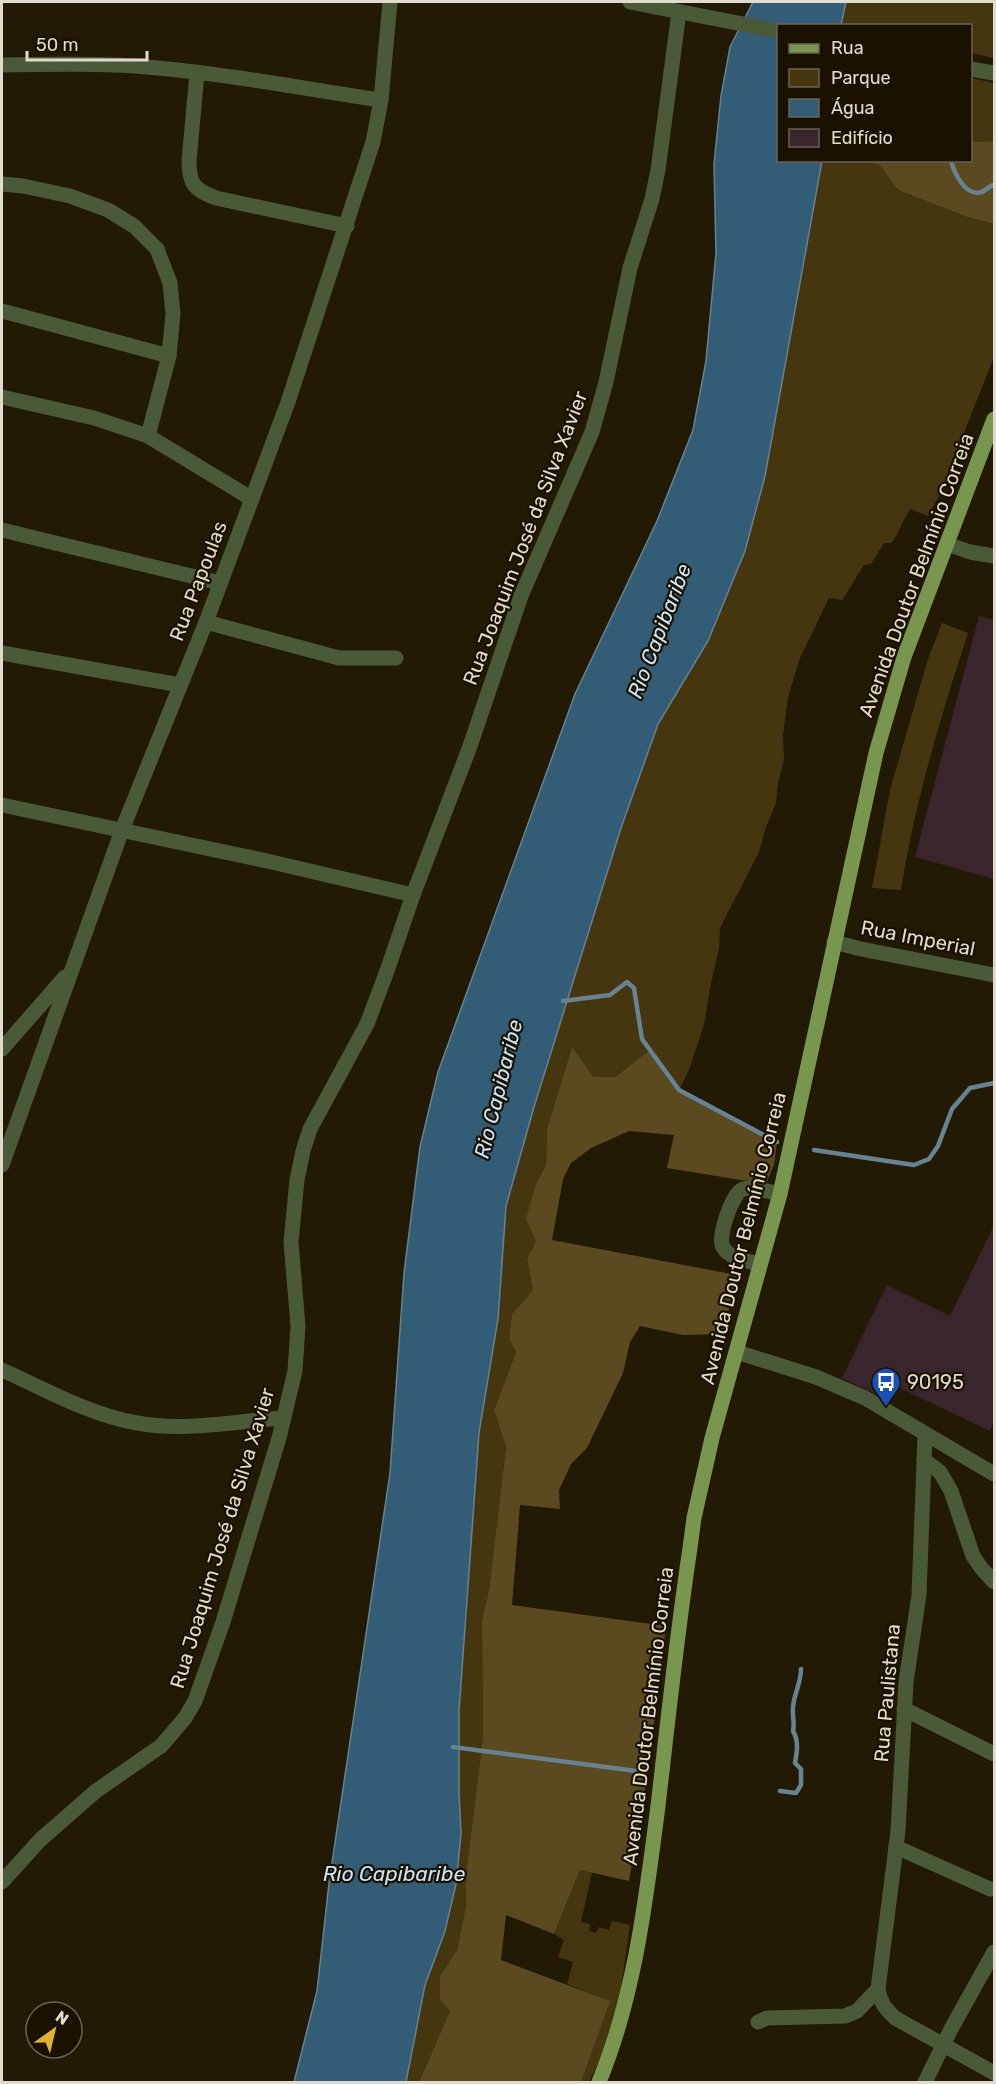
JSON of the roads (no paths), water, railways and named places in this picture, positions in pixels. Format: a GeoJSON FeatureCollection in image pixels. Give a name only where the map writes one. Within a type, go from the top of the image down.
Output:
{"type":"FeatureCollection","features":[{"type":"Feature","properties":{"kind":"main road","name":"Avenida Doutor Belmínio Correia"},"geometry":{"type":"LineString","coordinates":[[599,2082],[624,2005],[643,1917],[681,1606],[694,1518],[712,1438],[780,1194],[876,753],[891,697],[994,419]]}},
{"type":"Feature","properties":{"kind":"street","name":"Rua Papoulas"},"geometry":{"type":"LineString","coordinates":[[2,1165],[122,830],[206,622],[288,402],[347,226],[373,142],[381,100],[390,2]]}},
{"type":"Feature","properties":{"kind":"street"},"geometry":{"type":"LineString","coordinates":[[630,2],[685,9],[707,17],[777,31]]}},
{"type":"Feature","properties":{"kind":"street","name":"Rua Joaquim José da Silva Xavier"},"geometry":{"type":"LineString","coordinates":[[2,1882],[40,1840],[96,1791],[161,1746],[185,1718],[195,1701],[223,1622],[279,1438],[294,1371],[297,1315],[291,1242],[297,1180],[303,1151],[310,1129],[367,1024],[413,895],[469,750],[521,596],[592,432],[606,382],[630,268],[652,199],[685,9]]}},
{"type":"Feature","properties":{"kind":"street"},"geometry":{"type":"LineString","coordinates":[[2,65],[113,65],[197,73],[381,100]]}},
{"type":"Feature","properties":{"kind":"street"},"geometry":{"type":"LineString","coordinates":[[972,69],[994,73]]}},
{"type":"Feature","properties":{"kind":"street"},"geometry":{"type":"LineString","coordinates":[[197,73],[189,161],[192,184],[202,192],[216,198],[347,226]]}},
{"type":"Feature","properties":{"kind":"street"},"geometry":{"type":"LineString","coordinates":[[2,184],[70,196],[108,210],[134,226],[157,249],[170,283],[173,314],[169,356],[148,436]]}},
{"type":"Feature","properties":{"kind":"street"},"geometry":{"type":"LineString","coordinates":[[2,311],[169,356]]}},
{"type":"Feature","properties":{"kind":"street"},"geometry":{"type":"LineString","coordinates":[[2,397],[94,418],[148,436],[252,499]]}},
{"type":"Feature","properties":{"kind":"street"},"geometry":{"type":"LineString","coordinates":[[2,530],[220,583]]}},
{"type":"Feature","properties":{"kind":"street"},"geometry":{"type":"LineString","coordinates":[[947,544],[970,552],[994,556]]}},
{"type":"Feature","properties":{"kind":"street"},"geometry":{"type":"LineString","coordinates":[[206,622],[339,658],[396,658]]}},
{"type":"Feature","properties":{"kind":"street"},"geometry":{"type":"LineString","coordinates":[[2,653],[180,685]]}},
{"type":"Feature","properties":{"kind":"street"},"geometry":{"type":"LineString","coordinates":[[2,805],[413,895]]}},
{"type":"Feature","properties":{"kind":"street","name":"Rua Imperial"},"geometry":{"type":"LineString","coordinates":[[834,942],[994,975]]}},
{"type":"Feature","properties":{"kind":"street"},"geometry":{"type":"LineString","coordinates":[[2,1049],[71,971]]}},
{"type":"Feature","properties":{"kind":"street"},"geometry":{"type":"LineString","coordinates":[[760,1264],[729,1254],[722,1247],[723,1230],[732,1201],[737,1193],[744,1189],[754,1189],[780,1194]]}},
{"type":"Feature","properties":{"kind":"street"},"geometry":{"type":"LineString","coordinates":[[737,1352],[816,1377],[865,1398],[994,1474]]}},
{"type":"Feature","properties":{"kind":"street"},"geometry":{"type":"LineString","coordinates":[[2,1370],[93,1410],[137,1423],[179,1426],[283,1418]]}},
{"type":"Feature","properties":{"kind":"street","name":"Rua Paulistana"},"geometry":{"type":"LineString","coordinates":[[878,1989],[896,1847],[906,1682],[919,1594],[925,1435]]}},
{"type":"Feature","properties":{"kind":"street"},"geometry":{"type":"LineString","coordinates":[[924,1460],[940,1472],[951,1491],[973,1556],[994,1582]]}},
{"type":"Feature","properties":{"kind":"street"},"geometry":{"type":"LineString","coordinates":[[904,1709],[994,1754]]}},
{"type":"Feature","properties":{"kind":"street"},"geometry":{"type":"LineString","coordinates":[[896,1847],[990,1889]]}},
{"type":"Feature","properties":{"kind":"street"},"geometry":{"type":"LineString","coordinates":[[925,2082],[994,1952]]}},
{"type":"Feature","properties":{"kind":"street"},"geometry":{"type":"LineString","coordinates":[[878,1989],[879,1999],[895,2018],[994,2073]]}},
{"type":"Feature","properties":{"kind":"street"},"geometry":{"type":"LineString","coordinates":[[758,2022],[767,2018],[845,2016],[857,2012],[878,1989]]}},
{"type":"Feature","properties":{"kind":"water","name":"Rio Capibaribe"},"geometry":{"type":"Polygon","coordinates":[[[753,2],[846,2],[841,24],[777,24],[777,162],[822,162],[765,476],[745,551],[708,641],[658,724],[621,828],[534,1107],[506,1206],[498,1319],[479,1433],[459,1711],[461,1834],[456,1884],[445,1931],[425,1985],[406,2082],[294,2082],[317,1991],[329,1883],[390,1473],[404,1273],[420,1147],[438,1072],[575,694],[657,521],[693,430],[706,361],[716,253],[714,164],[721,96],[730,47],[753,2]]]}},
{"type":"Feature","properties":{"kind":"waterway"},"geometry":{"type":"LineString","coordinates":[[952,162],[961,183],[970,191],[982,192],[994,185]]}},
{"type":"Feature","properties":{"kind":"waterway"},"geometry":{"type":"LineString","coordinates":[[563,1001],[610,995],[627,982],[634,988],[642,1039],[679,1090],[777,1142]]}},
{"type":"Feature","properties":{"kind":"waterway"},"geometry":{"type":"LineString","coordinates":[[814,1150],[914,1165],[929,1159],[938,1146],[952,1109],[970,1088],[994,1083]]}},
{"type":"Feature","properties":{"kind":"waterway"},"geometry":{"type":"LineString","coordinates":[[780,1791],[796,1793],[801,1785],[801,1769],[795,1763],[797,1747],[793,1731],[793,1710],[801,1669]]}},
{"type":"Feature","properties":{"kind":"waterway"},"geometry":{"type":"LineString","coordinates":[[453,1747],[644,1772]]}},
{"type":"Feature","properties":{"kind":"place","name":"90195"},"geometry":{"type":"Point","coordinates":[886,1408]}}]}
